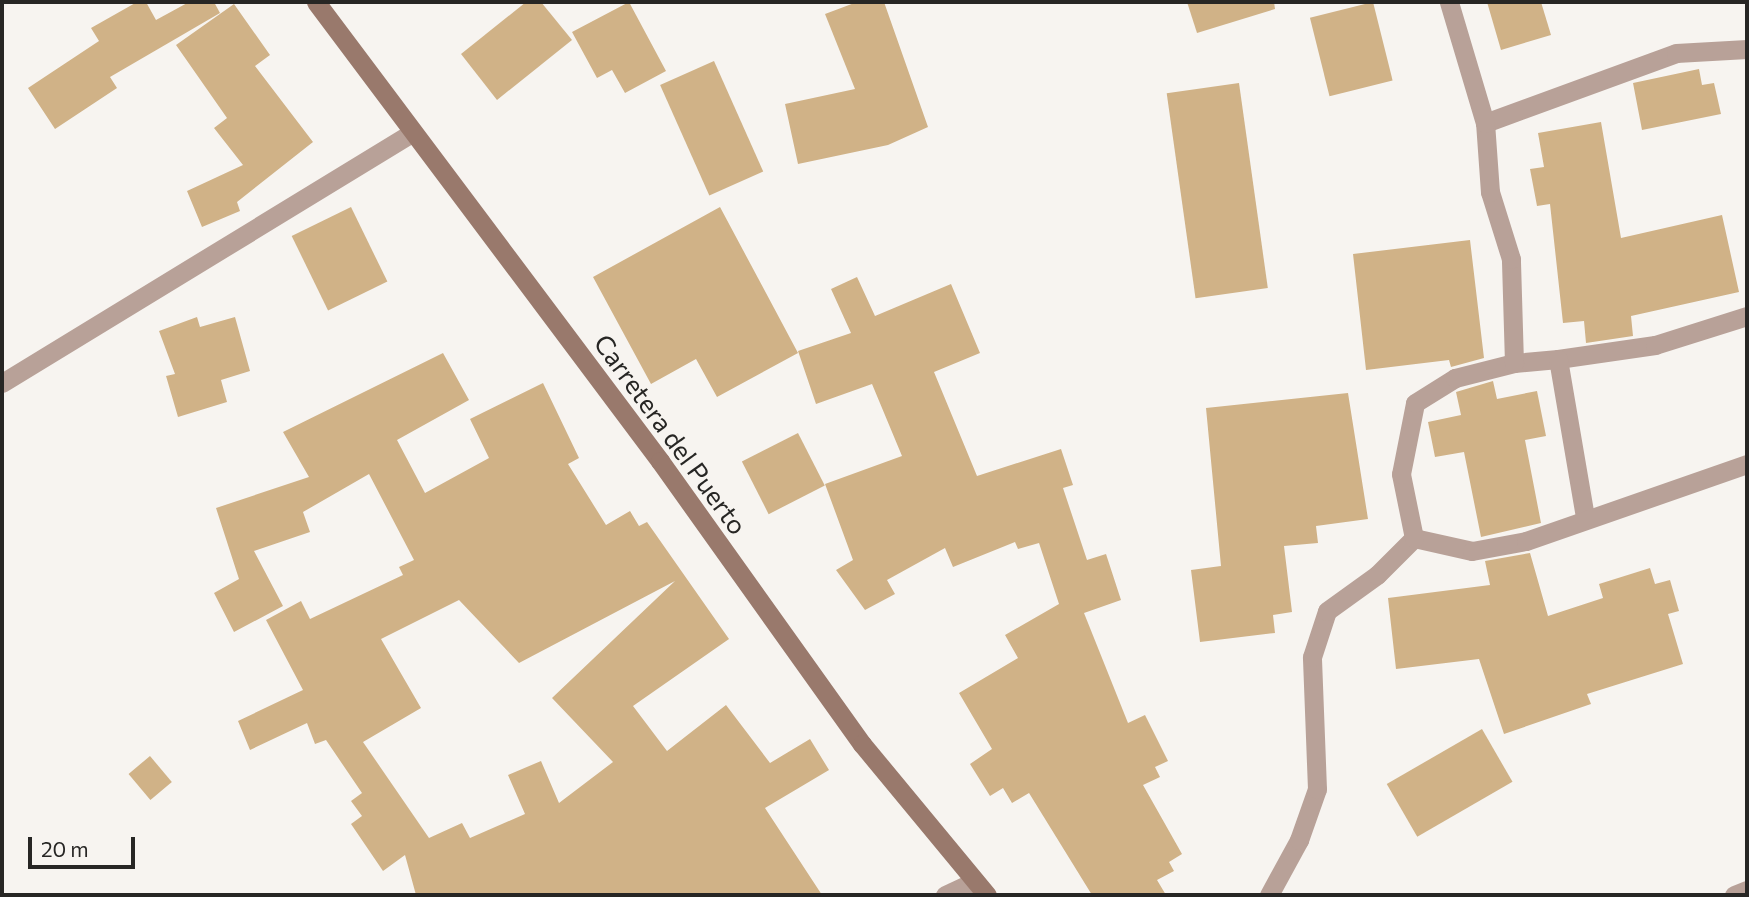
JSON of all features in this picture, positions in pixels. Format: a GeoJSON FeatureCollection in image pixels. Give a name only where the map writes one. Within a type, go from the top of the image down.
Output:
{"type":"FeatureCollection","features":[{"type":"Feature","properties":{"kind":"main road","name":"Carretera del Puerto"},"geometry":{"type":"LineString","coordinates":[[316,2],[660,461],[862,744],[981,888]]}},
{"type":"Feature","properties":{"kind":"street"},"geometry":{"type":"LineString","coordinates":[[1449,2],[1485,123],[1490,192],[1511,259],[1514,363]]}},
{"type":"Feature","properties":{"kind":"street"},"geometry":{"type":"LineString","coordinates":[[1485,123],[1676,53],[1747,49]]}},
{"type":"Feature","properties":{"kind":"street"},"geometry":{"type":"LineString","coordinates":[[2,383],[412,133]]}},
{"type":"Feature","properties":{"kind":"street"},"geometry":{"type":"LineString","coordinates":[[1414,538],[1401,474],[1415,403],[1455,378],[1514,363],[1655,345],[1747,316]]}},
{"type":"Feature","properties":{"kind":"street"},"geometry":{"type":"LineString","coordinates":[[1558,359],[1585,517]]}},
{"type":"Feature","properties":{"kind":"street"},"geometry":{"type":"LineString","coordinates":[[1414,538],[1472,551],[1526,541],[1585,517],[1747,464]]}},
{"type":"Feature","properties":{"kind":"street"},"geometry":{"type":"LineString","coordinates":[[1269,895],[1317,789],[1312,657],[1327,611],[1377,575],[1414,538]]}},
{"type":"Feature","properties":{"kind":"street"},"geometry":{"type":"LineString","coordinates":[[945,895],[981,888]]}},
{"type":"Feature","properties":{"kind":"street"},"geometry":{"type":"LineString","coordinates":[[1734,895],[1747,890]]}},
{"type":"Feature","properties":{"kind":"building"},"geometry":{"type":"Polygon","coordinates":[[[137,2],[146,2],[156,20],[189,2],[214,2],[220,13],[110,77],[117,88],[55,129],[28,88],[99,41],[91,28],[137,2]]]}},
{"type":"Feature","properties":{"kind":"building"},"geometry":{"type":"Polygon","coordinates":[[[526,2],[541,2],[572,40],[497,100],[461,54],[526,2]]]}},
{"type":"Feature","properties":{"kind":"building"},"geometry":{"type":"Polygon","coordinates":[[[629,2],[666,71],[625,93],[612,70],[597,78],[572,32],[629,2]]]}},
{"type":"Feature","properties":{"kind":"building"},"geometry":{"type":"Polygon","coordinates":[[[857,2],[884,2],[928,127],[888,145],[798,164],[785,104],[855,89],[825,14],[857,2]]]}},
{"type":"Feature","properties":{"kind":"building"},"geometry":{"type":"Polygon","coordinates":[[[1187,2],[1274,2],[1275,9],[1197,33],[1187,2]]]}},
{"type":"Feature","properties":{"kind":"building"},"geometry":{"type":"Polygon","coordinates":[[[1373,2],[1393,81],[1330,96],[1310,18],[1373,2]]]}},
{"type":"Feature","properties":{"kind":"building"},"geometry":{"type":"Polygon","coordinates":[[[1487,2],[1541,2],[1551,35],[1501,50],[1487,2]]]}},
{"type":"Feature","properties":{"kind":"building"},"geometry":{"type":"Polygon","coordinates":[[[234,4],[270,55],[255,66],[313,142],[237,202],[240,211],[202,227],[187,191],[243,165],[214,128],[227,118],[176,45],[234,4]]]}},
{"type":"Feature","properties":{"kind":"building"},"geometry":{"type":"Polygon","coordinates":[[[714,61],[763,172],[709,196],[660,85],[714,61]]]}},
{"type":"Feature","properties":{"kind":"building"},"geometry":{"type":"Polygon","coordinates":[[[1699,69],[1702,85],[1714,83],[1721,114],[1642,130],[1633,83],[1699,69]]]}},
{"type":"Feature","properties":{"kind":"building"},"geometry":{"type":"Polygon","coordinates":[[[1239,83],[1268,288],[1196,298],[1167,93],[1239,83]]]}},
{"type":"Feature","properties":{"kind":"building"},"geometry":{"type":"Polygon","coordinates":[[[1601,122],[1621,238],[1722,215],[1739,292],[1631,316],[1633,336],[1586,343],[1584,321],[1563,323],[1550,204],[1537,206],[1530,169],[1544,167],[1538,133],[1601,122]]]}},
{"type":"Feature","properties":{"kind":"building"},"geometry":{"type":"Polygon","coordinates":[[[351,207],[387,282],[328,311],[292,236],[351,207]]]}},
{"type":"Feature","properties":{"kind":"building"},"geometry":{"type":"Polygon","coordinates":[[[720,207],[798,353],[717,397],[696,359],[651,384],[593,277],[720,207]]]}},
{"type":"Feature","properties":{"kind":"building"},"geometry":{"type":"Polygon","coordinates":[[[1470,240],[1484,358],[1451,367],[1449,360],[1366,370],[1353,254],[1470,240]]]}},
{"type":"Feature","properties":{"kind":"building"},"geometry":{"type":"Polygon","coordinates":[[[857,277],[875,316],[951,284],[980,353],[934,372],[977,476],[1061,449],[1073,485],[1063,488],[1087,560],[1106,554],[1121,600],[1084,613],[1128,723],[1145,715],[1168,761],[1155,767],[1160,777],[1143,785],[1182,854],[1169,862],[1174,871],[1157,880],[1166,895],[1092,895],[1029,793],[1012,803],[1003,788],[990,796],[970,764],[992,749],[959,693],[1018,658],[1005,635],[1059,604],[1039,543],[1018,549],[1015,542],[953,567],[945,548],[887,580],[895,594],[865,610],[836,570],[853,560],[825,484],[902,456],[872,384],[816,404],[798,351],[851,333],[831,289],[857,277]]]}},
{"type":"Feature","properties":{"kind":"building"},"geometry":{"type":"Polygon","coordinates":[[[197,317],[200,327],[235,317],[250,371],[221,380],[227,402],[178,417],[166,376],[175,374],[159,331],[197,317]]]}},
{"type":"Feature","properties":{"kind":"building"},"geometry":{"type":"Polygon","coordinates":[[[443,353],[469,400],[397,440],[425,493],[489,458],[470,419],[543,383],[579,458],[568,464],[606,525],[630,511],[639,526],[647,522],[729,639],[633,706],[667,751],[726,705],[770,763],[810,739],[829,770],[765,808],[822,895],[416,895],[405,855],[383,871],[351,824],[362,816],[351,801],[362,793],[326,740],[315,744],[307,723],[250,750],[238,721],[303,690],[266,620],[301,601],[310,619],[403,575],[399,567],[414,560],[369,474],[303,512],[310,532],[254,551],[283,606],[234,632],[214,593],[239,579],[216,508],[309,477],[283,432],[443,353]],[[675,581],[519,663],[459,600],[381,639],[421,708],[363,742],[429,838],[462,823],[470,838],[525,814],[508,775],[541,761],[559,803],[613,762],[552,698],[675,581]]]}},
{"type":"Feature","properties":{"kind":"building"},"geometry":{"type":"Polygon","coordinates":[[[1493,381],[1497,399],[1537,391],[1546,436],[1525,440],[1541,523],[1481,537],[1464,452],[1435,457],[1428,422],[1461,415],[1456,392],[1493,381]]]}},
{"type":"Feature","properties":{"kind":"building"},"geometry":{"type":"Polygon","coordinates":[[[1348,393],[1368,519],[1316,526],[1318,543],[1284,546],[1292,612],[1273,615],[1275,633],[1200,642],[1191,570],[1221,566],[1206,408],[1348,393]]]}},
{"type":"Feature","properties":{"kind":"building"},"geometry":{"type":"Polygon","coordinates":[[[798,433],[825,486],[769,514],[742,462],[798,433]]]}},
{"type":"Feature","properties":{"kind":"building"},"geometry":{"type":"Polygon","coordinates":[[[1530,553],[1548,616],[1603,598],[1599,584],[1650,568],[1655,584],[1670,580],[1679,611],[1668,614],[1683,664],[1587,694],[1591,704],[1504,734],[1479,659],[1396,669],[1388,598],[1490,585],[1485,561],[1530,553]]]}},
{"type":"Feature","properties":{"kind":"building"},"geometry":{"type":"Polygon","coordinates":[[[1482,729],[1513,782],[1417,837],[1387,784],[1482,729]]]}},
{"type":"Feature","properties":{"kind":"building"},"geometry":{"type":"Polygon","coordinates":[[[150,756],[172,782],[150,800],[129,774],[150,756]]]}}]}
